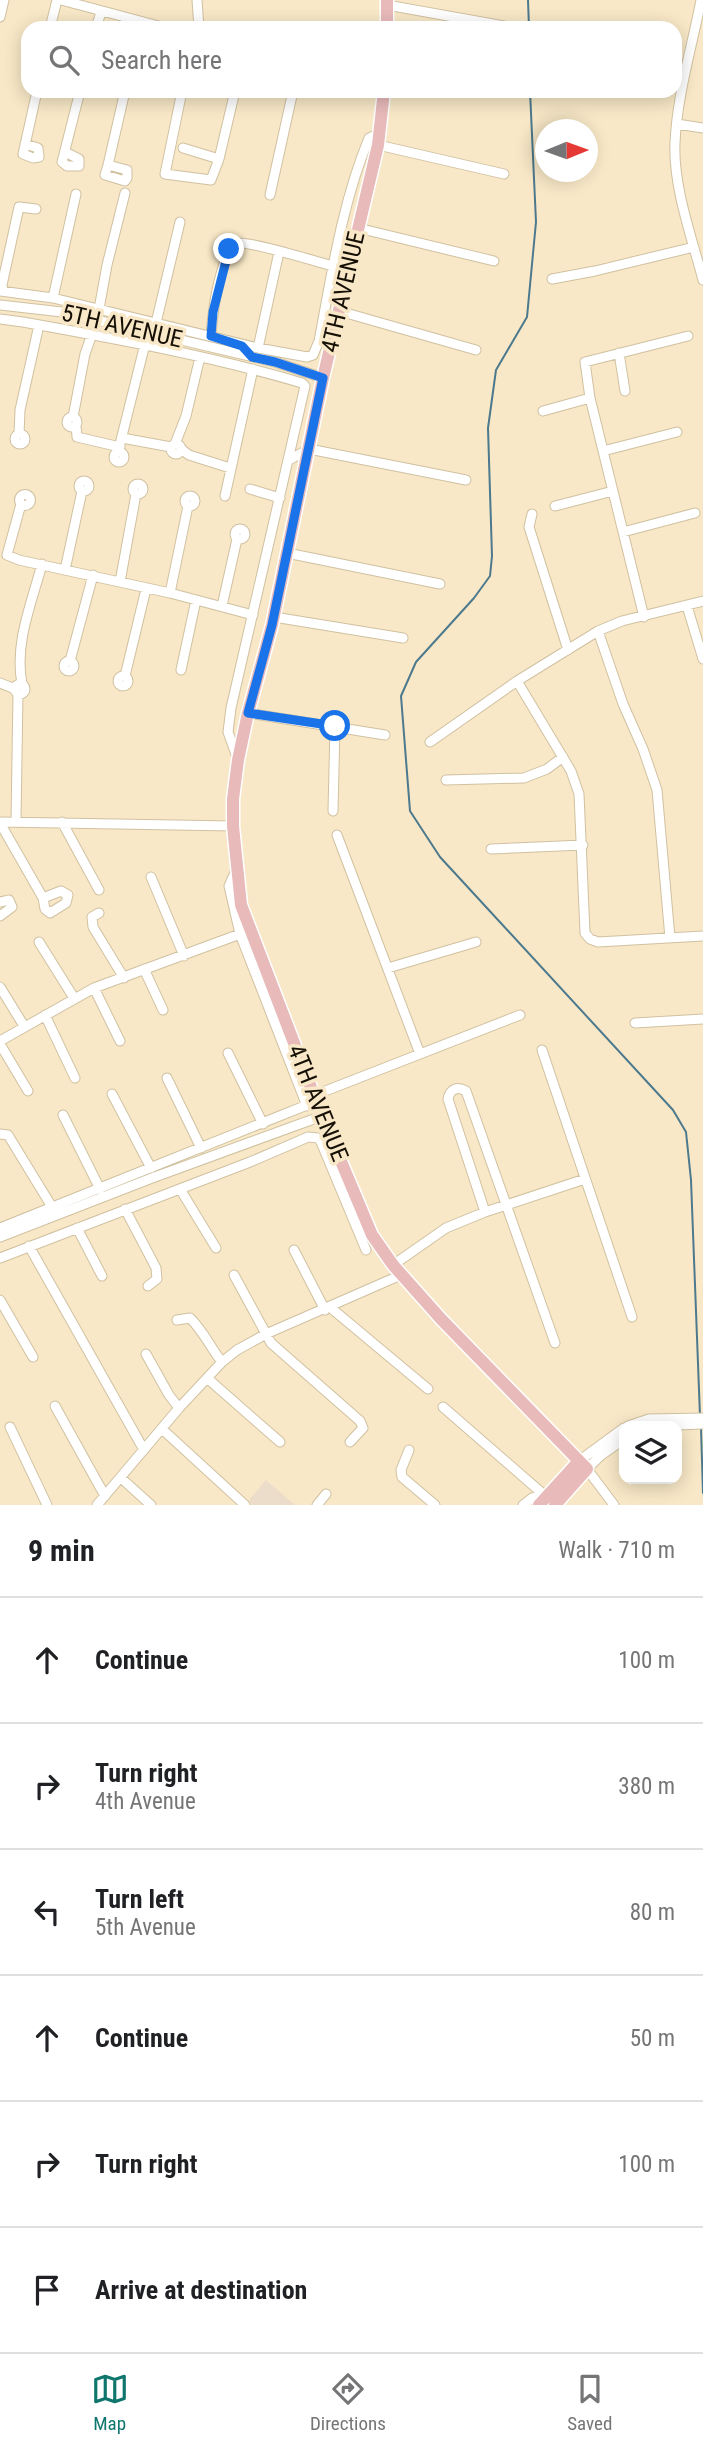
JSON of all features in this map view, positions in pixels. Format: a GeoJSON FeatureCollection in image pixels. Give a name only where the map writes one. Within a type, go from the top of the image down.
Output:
{"type":"FeatureCollection","features":[{"type":"Feature","properties":{"kind":"main road"},"geometry":{"type":"LineString","coordinates":[[387,2],[387,21]]}},
{"type":"Feature","properties":{"kind":"main road","name":"4TH AVENUE"},"geometry":{"type":"LineString","coordinates":[[383,98],[379,139],[323,378],[274,617],[238,760],[233,826],[241,905],[313,1101],[322,1116],[372,1235],[397,1270],[583,1465]]}},
{"type":"Feature","properties":{"kind":"main road"},"geometry":{"type":"LineString","coordinates":[[546,1500],[583,1465]]}},
{"type":"Feature","properties":{"kind":"street"},"geometry":{"type":"LineString","coordinates":[[0,17],[4,0]]}},
{"type":"Feature","properties":{"kind":"street"},"geometry":{"type":"LineString","coordinates":[[52,21],[59,0],[128,21]]}},
{"type":"Feature","properties":{"kind":"street"},"geometry":{"type":"LineString","coordinates":[[197,0],[198,21]]}},
{"type":"Feature","properties":{"kind":"street"},"geometry":{"type":"LineString","coordinates":[[682,76],[701,0]]}},
{"type":"Feature","properties":{"kind":"street"},"geometry":{"type":"LineString","coordinates":[[387,2],[480,21]]}},
{"type":"Feature","properties":{"kind":"street"},"geometry":{"type":"LineString","coordinates":[[98,21],[100,12]]}},
{"type":"Feature","properties":{"kind":"street"},"geometry":{"type":"LineString","coordinates":[[25,144],[35,98]]}},
{"type":"Feature","properties":{"kind":"street"},"geometry":{"type":"LineString","coordinates":[[65,152],[78,98]]}},
{"type":"Feature","properties":{"kind":"street"},"geometry":{"type":"LineString","coordinates":[[108,165],[123,98]]}},
{"type":"Feature","properties":{"kind":"street"},"geometry":{"type":"LineString","coordinates":[[180,98],[165,173],[211,180],[219,159],[233,98]]}},
{"type":"Feature","properties":{"kind":"street"},"geometry":{"type":"LineString","coordinates":[[270,195],[291,98]]}},
{"type":"Feature","properties":{"kind":"street"},"geometry":{"type":"LineString","coordinates":[[678,98],[676,161],[684,206],[703,280]]}},
{"type":"Feature","properties":{"kind":"street"},"geometry":{"type":"LineString","coordinates":[[677,124],[703,128]]}},
{"type":"Feature","properties":{"kind":"street"},"geometry":{"type":"LineString","coordinates":[[36,209],[19,207],[1,291],[53,298],[258,348],[307,357],[313,355],[319,341],[333,266],[356,170],[369,138],[504,174]]}},
{"type":"Feature","properties":{"kind":"street"},"geometry":{"type":"LineString","coordinates":[[183,148],[219,159]]}},
{"type":"Feature","properties":{"kind":"street"},"geometry":{"type":"LineString","coordinates":[[99,309],[125,193]]}},
{"type":"Feature","properties":{"kind":"street"},"geometry":{"type":"LineString","coordinates":[[53,298],[76,194]]}},
{"type":"Feature","properties":{"kind":"street"},"geometry":{"type":"LineString","coordinates":[[156,323],[180,222]]}},
{"type":"Feature","properties":{"kind":"street"},"geometry":{"type":"LineString","coordinates":[[358,228],[494,261]]}},
{"type":"Feature","properties":{"kind":"street"},"geometry":{"type":"LineString","coordinates":[[211,336],[220,281],[233,243],[247,243],[333,266],[346,276]]}},
{"type":"Feature","properties":{"kind":"street"},"geometry":{"type":"LineString","coordinates":[[552,279],[695,247]]}},
{"type":"Feature","properties":{"kind":"street"},"geometry":{"type":"LineString","coordinates":[[258,348],[279,252]]}},
{"type":"Feature","properties":{"kind":"street"},"geometry":{"type":"LineString","coordinates":[[331,279],[346,276]]}},
{"type":"Feature","properties":{"kind":"street","name":"5TH AVENUE"},"geometry":{"type":"LineString","coordinates":[[0,305],[61,312],[275,362],[323,378]]}},
{"type":"Feature","properties":{"kind":"street"},"geometry":{"type":"LineString","coordinates":[[339,312],[476,350]]}},
{"type":"Feature","properties":{"kind":"street"},"geometry":{"type":"LineString","coordinates":[[324,314],[335,327]]}},
{"type":"Feature","properties":{"kind":"street"},"geometry":{"type":"LineString","coordinates":[[0,319],[145,344],[254,369],[305,386],[229,721],[229,737],[238,760]]}},
{"type":"Feature","properties":{"kind":"street"},"geometry":{"type":"LineString","coordinates":[[19,434],[20,410],[39,325]]}},
{"type":"Feature","properties":{"kind":"street"},"geometry":{"type":"LineString","coordinates":[[92,334],[85,354],[75,421],[77,437],[120,446],[176,447],[189,455],[230,468]]}},
{"type":"Feature","properties":{"kind":"street"},"geometry":{"type":"LineString","coordinates":[[644,617],[590,398],[585,362],[688,336]]}},
{"type":"Feature","properties":{"kind":"street"},"geometry":{"type":"LineString","coordinates":[[231,341],[242,346],[252,357]]}},
{"type":"Feature","properties":{"kind":"street"},"geometry":{"type":"LineString","coordinates":[[120,446],[145,344]]}},
{"type":"Feature","properties":{"kind":"street"},"geometry":{"type":"LineString","coordinates":[[619,353],[625,391]]}},
{"type":"Feature","properties":{"kind":"street"},"geometry":{"type":"LineString","coordinates":[[176,447],[200,357]]}},
{"type":"Feature","properties":{"kind":"street"},"geometry":{"type":"LineString","coordinates":[[254,369],[275,362]]}},
{"type":"Feature","properties":{"kind":"street"},"geometry":{"type":"LineString","coordinates":[[225,495],[254,369]]}},
{"type":"Feature","properties":{"kind":"street"},"geometry":{"type":"LineString","coordinates":[[543,411],[590,398]]}},
{"type":"Feature","properties":{"kind":"street"},"geometry":{"type":"LineString","coordinates":[[603,451],[677,432]]}},
{"type":"Feature","properties":{"kind":"street"},"geometry":{"type":"LineString","coordinates":[[289,460],[309,449],[466,480]]}},
{"type":"Feature","properties":{"kind":"street"},"geometry":{"type":"LineString","coordinates":[[250,489],[280,498]]}},
{"type":"Feature","properties":{"kind":"street"},"geometry":{"type":"LineString","coordinates":[[65,570],[82,491]]}},
{"type":"Feature","properties":{"kind":"street"},"geometry":{"type":"LineString","coordinates":[[555,506],[613,491]]}},
{"type":"Feature","properties":{"kind":"street"},"geometry":{"type":"LineString","coordinates":[[120,582],[136,494]]}},
{"type":"Feature","properties":{"kind":"street"},"geometry":{"type":"LineString","coordinates":[[21,504],[7,555],[253,615]]}},
{"type":"Feature","properties":{"kind":"street"},"geometry":{"type":"LineString","coordinates":[[170,593],[188,506]]}},
{"type":"Feature","properties":{"kind":"street"},"geometry":{"type":"LineString","coordinates":[[623,532],[695,513]]}},
{"type":"Feature","properties":{"kind":"street"},"geometry":{"type":"LineString","coordinates":[[532,514],[529,527],[568,650]]}},
{"type":"Feature","properties":{"kind":"street"},"geometry":{"type":"LineString","coordinates":[[222,606],[237,539]]}},
{"type":"Feature","properties":{"kind":"street"},"geometry":{"type":"LineString","coordinates":[[287,553],[440,584]]}},
{"type":"Feature","properties":{"kind":"street"},"geometry":{"type":"LineString","coordinates":[[16,821],[18,663],[43,564]]}},
{"type":"Feature","properties":{"kind":"street"},"geometry":{"type":"LineString","coordinates":[[70,661],[93,575]]}},
{"type":"Feature","properties":{"kind":"street"},"geometry":{"type":"LineString","coordinates":[[125,676],[146,589]]}},
{"type":"Feature","properties":{"kind":"street"},"geometry":{"type":"LineString","coordinates":[[181,670],[196,600]]}},
{"type":"Feature","properties":{"kind":"street"},"geometry":{"type":"LineString","coordinates":[[430,742],[517,681],[598,631],[617,622],[703,601]]}},
{"type":"Feature","properties":{"kind":"street"},"geometry":{"type":"LineString","coordinates":[[687,606],[703,659]]}},
{"type":"Feature","properties":{"kind":"street"},"geometry":{"type":"LineString","coordinates":[[274,617],[403,638]]}},
{"type":"Feature","properties":{"kind":"street"},"geometry":{"type":"LineString","coordinates":[[598,631],[657,790],[670,938]]}},
{"type":"Feature","properties":{"kind":"street"},"geometry":{"type":"LineString","coordinates":[[517,681],[571,771],[579,794],[585,933],[598,942],[703,936]]}},
{"type":"Feature","properties":{"kind":"street"},"geometry":{"type":"LineString","coordinates":[[0,682],[18,688]]}},
{"type":"Feature","properties":{"kind":"street"},"geometry":{"type":"LineString","coordinates":[[248,713],[385,735]]}},
{"type":"Feature","properties":{"kind":"street"},"geometry":{"type":"LineString","coordinates":[[333,811],[335,726]]}},
{"type":"Feature","properties":{"kind":"street"},"geometry":{"type":"LineString","coordinates":[[446,780],[524,778],[547,769],[563,757]]}},
{"type":"Feature","properties":{"kind":"street"},"geometry":{"type":"LineString","coordinates":[[44,898],[0,822],[233,826]]}},
{"type":"Feature","properties":{"kind":"street"},"geometry":{"type":"LineString","coordinates":[[62,822],[99,890]]}},
{"type":"Feature","properties":{"kind":"street"},"geometry":{"type":"LineString","coordinates":[[337,835],[420,1054]]}},
{"type":"Feature","properties":{"kind":"street"},"geometry":{"type":"LineString","coordinates":[[491,849],[583,845]]}},
{"type":"Feature","properties":{"kind":"street"},"geometry":{"type":"LineString","coordinates":[[237,866],[229,886],[240,934],[313,1101]]}},
{"type":"Feature","properties":{"kind":"street"},"geometry":{"type":"LineString","coordinates":[[151,877],[184,956]]}},
{"type":"Feature","properties":{"kind":"street"},"geometry":{"type":"LineString","coordinates":[[0,902],[9,900],[12,907],[0,916]]}},
{"type":"Feature","properties":{"kind":"street"},"geometry":{"type":"LineString","coordinates":[[99,913],[93,917],[93,927],[124,978]]}},
{"type":"Feature","properties":{"kind":"street"},"geometry":{"type":"LineString","coordinates":[[28,1091],[0,1043],[24,1026],[94,988],[240,934]]}},
{"type":"Feature","properties":{"kind":"street"},"geometry":{"type":"LineString","coordinates":[[39,942],[74,998]]}},
{"type":"Feature","properties":{"kind":"street"},"geometry":{"type":"LineString","coordinates":[[388,968],[476,942]]}},
{"type":"Feature","properties":{"kind":"street"},"geometry":{"type":"LineString","coordinates":[[144,970],[163,1010]]}},
{"type":"Feature","properties":{"kind":"street"},"geometry":{"type":"LineString","coordinates":[[0,987],[24,1026]]}},
{"type":"Feature","properties":{"kind":"street"},"geometry":{"type":"LineString","coordinates":[[94,988],[120,1041]]}},
{"type":"Feature","properties":{"kind":"street"},"geometry":{"type":"LineString","coordinates":[[44,1015],[75,1078]]}},
{"type":"Feature","properties":{"kind":"street"},"geometry":{"type":"LineString","coordinates":[[0,1228],[263,1124],[420,1054],[520,1015]]}},
{"type":"Feature","properties":{"kind":"street"},"geometry":{"type":"LineString","coordinates":[[635,1023],[703,1019]]}},
{"type":"Feature","properties":{"kind":"street"},"geometry":{"type":"LineString","coordinates":[[542,1050],[632,1317]]}},
{"type":"Feature","properties":{"kind":"street"},"geometry":{"type":"LineString","coordinates":[[228,1053],[263,1124]]}},
{"type":"Feature","properties":{"kind":"street"},"geometry":{"type":"LineString","coordinates":[[167,1078],[201,1148]]}},
{"type":"Feature","properties":{"kind":"street"},"geometry":{"type":"LineString","coordinates":[[485,1212],[448,1099],[454,1089],[461,1088],[466,1091],[555,1343]]}},
{"type":"Feature","properties":{"kind":"street"},"geometry":{"type":"LineString","coordinates":[[113,1094],[151,1168]]}},
{"type":"Feature","properties":{"kind":"street"},"geometry":{"type":"LineString","coordinates":[[63,1115],[100,1189]]}},
{"type":"Feature","properties":{"kind":"street"},"geometry":{"type":"LineString","coordinates":[[0,1237],[322,1116]]}},
{"type":"Feature","properties":{"kind":"street"},"geometry":{"type":"LineString","coordinates":[[0,1134],[8,1135],[52,1207]]}},
{"type":"Feature","properties":{"kind":"street"},"geometry":{"type":"LineString","coordinates":[[267,1153],[272,1134]]}},
{"type":"Feature","properties":{"kind":"street"},"geometry":{"type":"LineString","coordinates":[[0,1258],[308,1137],[318,1138],[324,1148],[366,1250]]}},
{"type":"Feature","properties":{"kind":"street"},"geometry":{"type":"LineString","coordinates":[[97,1505],[179,1408],[222,1362],[237,1350],[266,1334],[328,1309],[397,1270],[446,1228],[485,1212],[585,1179]]}},
{"type":"Feature","properties":{"kind":"street"},"geometry":{"type":"LineString","coordinates":[[180,1189],[216,1248]]}},
{"type":"Feature","properties":{"kind":"street"},"geometry":{"type":"LineString","coordinates":[[125,1209],[156,1268],[157,1279],[148,1286]]}},
{"type":"Feature","properties":{"kind":"street"},"geometry":{"type":"LineString","coordinates":[[77,1228],[102,1276]]}},
{"type":"Feature","properties":{"kind":"street"},"geometry":{"type":"LineString","coordinates":[[29,1246],[144,1450]]}},
{"type":"Feature","properties":{"kind":"street"},"geometry":{"type":"LineString","coordinates":[[294,1250],[328,1309],[428,1389]]}},
{"type":"Feature","properties":{"kind":"street"},"geometry":{"type":"LineString","coordinates":[[233,1275],[271,1343],[360,1421],[363,1428],[350,1442]]}},
{"type":"Feature","properties":{"kind":"street"},"geometry":{"type":"LineString","coordinates":[[0,1300],[33,1357]]}},
{"type":"Feature","properties":{"kind":"street"},"geometry":{"type":"LineString","coordinates":[[177,1320],[190,1318],[204,1332],[222,1362]]}},
{"type":"Feature","properties":{"kind":"street"},"geometry":{"type":"LineString","coordinates":[[146,1354],[179,1408]]}},
{"type":"Feature","properties":{"kind":"street"},"geometry":{"type":"LineString","coordinates":[[208,1378],[279,1442]]}},
{"type":"Feature","properties":{"kind":"street"},"geometry":{"type":"LineString","coordinates":[[55,1406],[105,1496]]}},
{"type":"Feature","properties":{"kind":"street"},"geometry":{"type":"LineString","coordinates":[[443,1407],[546,1500]]}},
{"type":"Feature","properties":{"kind":"street"},"geometry":{"type":"LineString","coordinates":[[676,1421],[703,1418]]}},
{"type":"Feature","properties":{"kind":"street"},"geometry":{"type":"LineString","coordinates":[[643,1421],[661,1421]]}},
{"type":"Feature","properties":{"kind":"street"},"geometry":{"type":"LineString","coordinates":[[682,1423],[703,1424]]}},
{"type":"Feature","properties":{"kind":"street"},"geometry":{"type":"LineString","coordinates":[[10,1427],[47,1505]]}},
{"type":"Feature","properties":{"kind":"street"},"geometry":{"type":"LineString","coordinates":[[162,1429],[245,1505]]}},
{"type":"Feature","properties":{"kind":"street"},"geometry":{"type":"LineString","coordinates":[[583,1465],[619,1433]]}},
{"type":"Feature","properties":{"kind":"street"},"geometry":{"type":"LineString","coordinates":[[583,1465],[619,1443]]}},
{"type":"Feature","properties":{"kind":"street"},"geometry":{"type":"LineString","coordinates":[[410,1450],[401,1470],[401,1478],[435,1505]]}},
{"type":"Feature","properties":{"kind":"street","name":"4TH AVENUE"},"geometry":{"type":"LineString","coordinates":[[583,1465],[614,1505]]}},
{"type":"Feature","properties":{"kind":"street"},"geometry":{"type":"LineString","coordinates":[[121,1478],[151,1505]]}},
{"type":"Feature","properties":{"kind":"street"},"geometry":{"type":"LineString","coordinates":[[317,1505],[326,1494]]}},
{"type":"Feature","properties":{"kind":"street"},"geometry":{"type":"LineString","coordinates":[[523,1505],[546,1500]]}},
{"type":"Feature","properties":{"kind":"shaded area"},"geometry":{"type":"Polygon","coordinates":[[[266,1480],[295,1505],[252,1505],[249,1500],[266,1480]]]}},
{"type":"Feature","properties":{"kind":"waterway"},"geometry":{"type":"LineString","coordinates":[[528,0],[529,21]]}},
{"type":"Feature","properties":{"kind":"waterway"},"geometry":{"type":"LineString","coordinates":[[530,98],[536,222],[527,317],[496,370],[488,428],[492,556],[490,576],[474,598],[416,662],[401,696],[410,811],[440,857],[673,1110],[686,1132],[691,1180],[700,1416]]}},
{"type":"Feature","properties":{"kind":"waterway"},"geometry":{"type":"LineString","coordinates":[[701,1428],[703,1493]]}},
{"type":"Feature","properties":{"kind":"route"},"geometry":{"type":"LineString","coordinates":[[229,249],[213,312],[211,336],[242,346],[252,357],[323,378],[272,625],[248,713],[335,726]]}}]}
